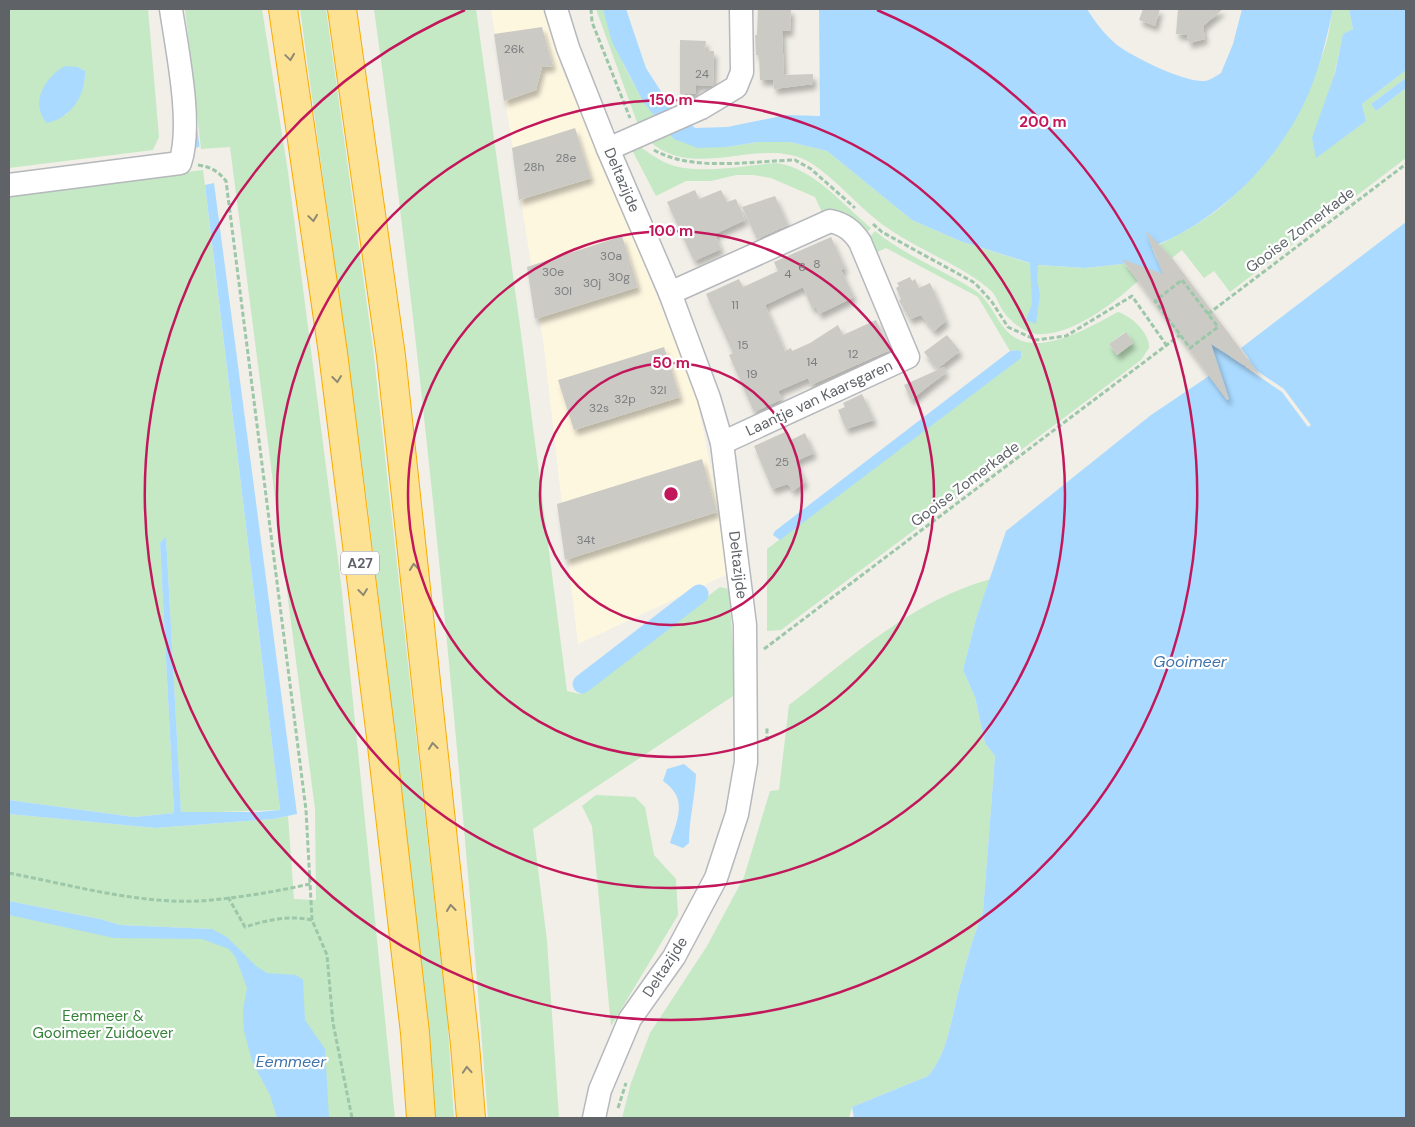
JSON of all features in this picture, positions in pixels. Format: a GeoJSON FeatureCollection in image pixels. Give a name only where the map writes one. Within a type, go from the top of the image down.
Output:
{"type":"FeatureCollection","features":[{"type":"Feature","properties":{"kind":"highway","name":"A27"},"geometry":{"type":"LineString","coordinates":[[282,9],[341,412],[382,738],[415,1032],[422,1118]]}},
{"type":"Feature","properties":{"kind":"highway"},"geometry":{"type":"LineString","coordinates":[[342,9],[391,356],[465,1045],[471,1118]]}},
{"type":"Feature","properties":{"kind":"street"},"geometry":{"type":"LineString","coordinates":[[9,185],[180,163],[186,147],[181,75],[171,9]]}},
{"type":"Feature","properties":{"kind":"street","name":"Deltazijde"},"geometry":{"type":"LineString","coordinates":[[556,9],[568,48],[608,149],[670,293],[701,373],[722,443],[745,625],[746,762],[737,814],[716,878],[674,957],[630,1019],[600,1090],[594,1118]]}},
{"type":"Feature","properties":{"kind":"street"},"geometry":{"type":"LineString","coordinates":[[608,149],[701,108],[736,87],[742,72],[741,9]]}},
{"type":"Feature","properties":{"kind":"street","name":"Laantje van Kaarsgaren"},"geometry":{"type":"LineString","coordinates":[[670,293],[830,222],[837,223],[853,232],[860,242],[908,357],[722,443]]}},
{"type":"Feature","properties":{"kind":"path"},"geometry":{"type":"LineString","coordinates":[[590,9],[592,22],[651,149],[666,157],[688,162],[795,160],[810,169],[861,213]]}},
{"type":"Feature","properties":{"kind":"path"},"geometry":{"type":"LineString","coordinates":[[180,163],[208,167],[218,172],[226,181],[306,810],[312,920],[327,955],[333,1023],[352,1118]]}},
{"type":"Feature","properties":{"kind":"path","name":"Gooise Zomerkade"},"geometry":{"type":"LineString","coordinates":[[1208,314],[1406,164]]}},
{"type":"Feature","properties":{"kind":"path"},"geometry":{"type":"LineString","coordinates":[[868,220],[882,232],[975,283],[992,302],[1008,327],[1036,340],[1066,336],[1132,296],[1167,346]]}},
{"type":"Feature","properties":{"kind":"path"},"geometry":{"type":"LineString","coordinates":[[1182,280],[1208,314],[1218,327],[1190,348],[1155,301],[1182,280]]}},
{"type":"Feature","properties":{"kind":"path","name":"Gooise Zomerkade"},"geometry":{"type":"LineString","coordinates":[[763,650],[1180,335]]}},
{"type":"Feature","properties":{"kind":"path"},"geometry":{"type":"LineString","coordinates":[[9,872],[138,898],[199,901],[310,884]]}},
{"type":"Feature","properties":{"kind":"path"},"geometry":{"type":"LineString","coordinates":[[228,897],[245,928],[263,922],[297,917],[312,920]]}},
{"type":"Feature","properties":{"kind":"shaded area"},"geometry":{"type":"Polygon","coordinates":[[[491,9],[549,9],[560,65],[630,227],[696,395],[732,572],[578,644],[544,347],[491,9]]]}},
{"type":"Feature","properties":{"kind":"green space"},"geometry":{"type":"Polygon","coordinates":[[[9,9],[148,9],[159,137],[153,150],[9,168],[9,9]],[[78,67],[65,116],[80,95],[84,84],[85,71],[78,67]]]}},
{"type":"Feature","properties":{"kind":"green space","name":"Eemmeer & Gooimeer Zuidoever"},"geometry":{"type":"Polygon","coordinates":[[[185,9],[262,9],[288,172],[341,583],[395,1118],[9,1118],[9,913],[91,930],[212,929],[120,925],[100,919],[9,901],[9,814],[156,828],[273,819],[288,816],[294,899],[316,900],[315,809],[230,147],[201,149],[185,9]]]}},
{"type":"Feature","properties":{"kind":"green space"},"geometry":{"type":"Polygon","coordinates":[[[300,9],[326,9],[373,348],[447,1015],[454,1118],[436,1118],[395,736],[368,509],[300,9]]]}},
{"type":"Feature","properties":{"kind":"green space"},"geometry":{"type":"Polygon","coordinates":[[[374,9],[476,9],[520,326],[567,691],[580,694],[720,587],[729,589],[736,694],[533,829],[547,941],[559,1118],[488,1118],[453,702],[425,424],[374,9]]]}},
{"type":"Feature","properties":{"kind":"green space"},"geometry":{"type":"Polygon","coordinates":[[[596,9],[603,9],[612,38],[624,66],[639,93],[657,118],[638,125],[596,9]]]}},
{"type":"Feature","properties":{"kind":"green space"},"geometry":{"type":"Polygon","coordinates":[[[1333,9],[1349,9],[1353,29],[1343,35],[1316,157],[1366,121],[1362,104],[1406,70],[1406,78],[1371,104],[1376,111],[1406,88],[1406,158],[1230,292],[1214,271],[1204,278],[1182,250],[1172,258],[1159,245],[1194,225],[1227,202],[1244,186],[1273,151],[1297,113],[1316,72],[1327,40],[1333,9]]]}},
{"type":"Feature","properties":{"kind":"green space"},"geometry":{"type":"Polygon","coordinates":[[[668,131],[726,147],[758,142],[790,142],[827,151],[912,220],[960,241],[1035,265],[1085,268],[1131,263],[1126,265],[1138,281],[1117,299],[1077,324],[1049,333],[1031,333],[1009,319],[993,294],[978,280],[904,239],[881,223],[832,179],[811,163],[792,155],[772,153],[708,159],[687,158],[667,152],[648,140],[668,131]]]}},
{"type":"Feature","properties":{"kind":"green space"},"geometry":{"type":"Polygon","coordinates":[[[640,147],[666,163],[691,169],[721,169],[777,163],[791,167],[804,172],[828,189],[871,228],[863,237],[824,217],[815,197],[771,178],[753,175],[736,175],[711,181],[686,181],[656,196],[632,150],[640,147]]]}},
{"type":"Feature","properties":{"kind":"green space"},"geometry":{"type":"Polygon","coordinates":[[[203,170],[280,810],[181,813],[166,536],[160,543],[174,813],[134,817],[9,800],[9,194],[203,170]]]}},
{"type":"Feature","properties":{"kind":"green space"},"geometry":{"type":"Polygon","coordinates":[[[875,231],[910,255],[973,289],[989,304],[1004,328],[1021,340],[1034,343],[1064,338],[1118,312],[1139,326],[1146,337],[1149,348],[1141,360],[781,630],[767,631],[767,549],[1022,355],[1018,350],[1010,351],[978,297],[886,248],[871,255],[866,242],[875,231]],[[1125,332],[1109,344],[1117,355],[1133,343],[1125,332]]]}},
{"type":"Feature","properties":{"kind":"green space"},"geometry":{"type":"Polygon","coordinates":[[[991,579],[976,619],[963,670],[975,697],[985,743],[995,756],[983,912],[968,956],[949,1031],[943,1050],[934,1068],[928,1076],[852,1107],[849,1118],[622,1118],[631,1083],[650,1033],[707,946],[744,877],[770,791],[779,790],[789,705],[909,615],[963,588],[991,579]]]}},
{"type":"Feature","properties":{"kind":"green space"},"geometry":{"type":"Polygon","coordinates":[[[596,795],[635,797],[645,807],[654,855],[676,879],[678,915],[611,1026],[592,826],[582,806],[596,795]]]}},
{"type":"Feature","properties":{"kind":"water","name":"Gooimeer"},"geometry":{"type":"Polygon","coordinates":[[[603,9],[626,9],[646,68],[669,104],[695,128],[727,127],[786,115],[820,116],[819,9],[1087,9],[1104,33],[1124,50],[1171,73],[1204,81],[1221,73],[1233,44],[1242,9],[1333,9],[1321,60],[1310,90],[1298,115],[1266,162],[1246,184],[1202,221],[1152,247],[1156,258],[1231,357],[1244,366],[1249,359],[1241,348],[1406,222],[1406,1118],[854,1118],[852,1107],[928,1076],[934,1068],[943,1050],[949,1031],[968,956],[983,912],[995,756],[985,743],[975,697],[963,670],[976,619],[1006,531],[1151,415],[1209,376],[1215,384],[1131,263],[1085,268],[1038,265],[1037,279],[1040,294],[1036,324],[1026,320],[1032,304],[1030,263],[960,241],[912,220],[827,151],[790,142],[758,142],[726,147],[698,148],[674,139],[644,103],[612,42],[603,9]]]}},
{"type":"Feature","properties":{"kind":"water"},"geometry":{"type":"Polygon","coordinates":[[[1349,9],[1406,9],[1406,70],[1362,104],[1366,121],[1316,158],[1312,138],[1335,73],[1343,34],[1353,29],[1349,9]]]}},
{"type":"Feature","properties":{"kind":"water"},"geometry":{"type":"Polygon","coordinates":[[[65,66],[78,67],[85,71],[83,89],[70,111],[56,120],[47,123],[39,107],[42,91],[51,77],[65,66]]]}},
{"type":"Feature","properties":{"kind":"water"},"geometry":{"type":"Polygon","coordinates":[[[1406,78],[1406,88],[1376,111],[1371,104],[1406,78]]]}},
{"type":"Feature","properties":{"kind":"water"},"geometry":{"type":"Polygon","coordinates":[[[214,183],[297,814],[273,819],[156,828],[9,814],[9,800],[134,817],[174,813],[160,543],[166,536],[181,812],[258,812],[280,810],[205,185],[214,183]]]}},
{"type":"Feature","properties":{"kind":"water"},"geometry":{"type":"Polygon","coordinates":[[[1018,350],[1021,352],[1021,358],[780,540],[773,535],[775,531],[1010,351],[1018,350]]]}},
{"type":"Feature","properties":{"kind":"water"},"geometry":{"type":"Polygon","coordinates":[[[684,764],[696,774],[689,843],[683,848],[670,843],[679,809],[676,794],[663,781],[667,769],[684,764]]]}},
{"type":"Feature","properties":{"kind":"water","name":"Eemmeer"},"geometry":{"type":"Polygon","coordinates":[[[9,901],[100,919],[120,925],[212,929],[227,937],[256,966],[267,973],[296,975],[303,980],[305,1020],[325,1049],[329,1118],[277,1118],[270,1095],[252,1061],[244,1031],[243,1010],[247,988],[236,958],[229,949],[202,939],[114,938],[9,915],[9,901]]]}},
{"type":"Feature","properties":{"kind":"pier"},"geometry":{"type":"Polygon","coordinates":[[[1247,364],[1284,389],[1311,425],[1308,427],[1282,392],[1245,367],[1247,364]]]}},
{"type":"Feature","properties":{"kind":"building"},"geometry":{"type":"Polygon","coordinates":[[[758,9],[791,9],[790,31],[782,31],[784,75],[813,74],[813,84],[774,89],[773,80],[760,80],[759,55],[756,55],[755,35],[757,35],[758,9]]]}},
{"type":"Feature","properties":{"kind":"building"},"geometry":{"type":"Polygon","coordinates":[[[1143,9],[1160,9],[1155,26],[1139,20],[1143,9]]]}},
{"type":"Feature","properties":{"kind":"building"},"geometry":{"type":"Polygon","coordinates":[[[1178,9],[1223,9],[1203,26],[1205,39],[1189,43],[1187,35],[1176,34],[1178,9]]]}},
{"type":"Feature","properties":{"kind":"building"},"geometry":{"type":"Polygon","coordinates":[[[542,27],[553,66],[542,67],[536,90],[504,101],[494,34],[542,27]]]}},
{"type":"Feature","properties":{"kind":"building"},"geometry":{"type":"Polygon","coordinates":[[[680,40],[706,41],[705,51],[714,51],[713,86],[696,85],[696,94],[680,94],[680,40]]]}},
{"type":"Feature","properties":{"kind":"building"},"geometry":{"type":"Polygon","coordinates":[[[575,128],[591,178],[519,200],[512,148],[575,128]]]}},
{"type":"Feature","properties":{"kind":"building"},"geometry":{"type":"Polygon","coordinates":[[[695,190],[699,199],[721,190],[727,202],[736,199],[745,220],[715,234],[721,249],[694,261],[667,202],[695,190]]]}},
{"type":"Feature","properties":{"kind":"building"},"geometry":{"type":"Polygon","coordinates":[[[775,196],[788,225],[757,239],[742,207],[775,196]]]}},
{"type":"Feature","properties":{"kind":"building"},"geometry":{"type":"Polygon","coordinates":[[[1145,230],[1172,258],[1260,375],[1211,344],[1229,399],[1227,400],[1122,259],[1163,274],[1145,230]]]}},
{"type":"Feature","properties":{"kind":"building"},"geometry":{"type":"Polygon","coordinates":[[[622,236],[638,287],[535,319],[527,267],[622,236]]]}},
{"type":"Feature","properties":{"kind":"building"},"geometry":{"type":"Polygon","coordinates":[[[831,237],[845,268],[841,270],[854,297],[819,314],[816,307],[812,308],[803,287],[765,305],[785,351],[791,348],[792,351],[810,343],[838,325],[843,335],[876,320],[890,350],[811,385],[808,378],[778,391],[782,399],[754,412],[729,355],[733,353],[706,294],[739,279],[743,287],[778,271],[774,262],[831,237]]]}},
{"type":"Feature","properties":{"kind":"building"},"geometry":{"type":"Polygon","coordinates":[[[910,277],[912,281],[915,279],[919,288],[930,283],[938,301],[946,321],[934,331],[921,315],[910,319],[899,301],[901,299],[896,288],[899,286],[897,283],[910,277]]]}},
{"type":"Feature","properties":{"kind":"building"},"geometry":{"type":"Polygon","coordinates":[[[1126,332],[1133,343],[1117,355],[1109,344],[1126,332]]]}},
{"type":"Feature","properties":{"kind":"building"},"geometry":{"type":"Polygon","coordinates":[[[947,335],[960,351],[937,369],[924,352],[947,335]]]}},
{"type":"Feature","properties":{"kind":"building"},"geometry":{"type":"Polygon","coordinates":[[[664,347],[680,397],[574,430],[558,380],[664,347]]]}},
{"type":"Feature","properties":{"kind":"building"},"geometry":{"type":"Polygon","coordinates":[[[944,367],[946,372],[911,400],[904,385],[944,367]]]}},
{"type":"Feature","properties":{"kind":"building"},"geometry":{"type":"Polygon","coordinates":[[[862,394],[874,420],[846,429],[838,410],[845,407],[843,403],[862,394]]]}},
{"type":"Feature","properties":{"kind":"building"},"geometry":{"type":"Polygon","coordinates":[[[785,432],[789,441],[805,433],[814,453],[796,461],[805,482],[793,491],[788,484],[772,489],[754,446],[785,432]]]}},
{"type":"Feature","properties":{"kind":"building"},"geometry":{"type":"Polygon","coordinates":[[[702,459],[717,512],[565,560],[557,504],[702,459]]]}},
{"type":"Feature","properties":{"kind":"waterway"},"geometry":{"type":"LineString","coordinates":[[195,131],[197,145]]}},
{"type":"Feature","properties":{"kind":"waterway"},"geometry":{"type":"LineString","coordinates":[[582,684],[699,594]]}}]}
